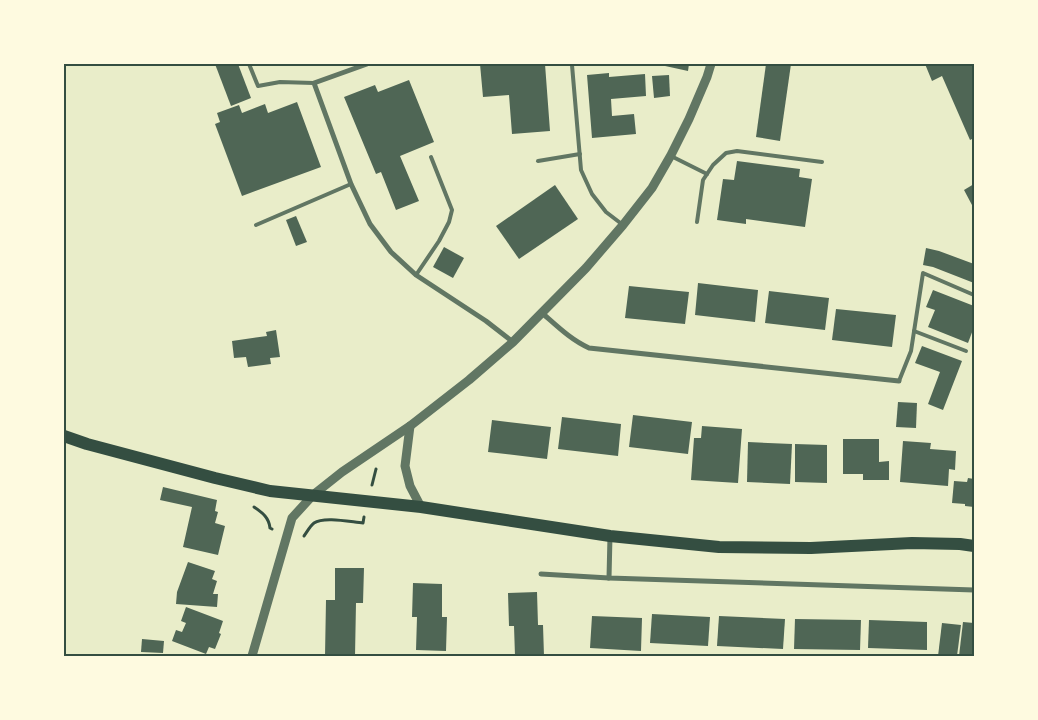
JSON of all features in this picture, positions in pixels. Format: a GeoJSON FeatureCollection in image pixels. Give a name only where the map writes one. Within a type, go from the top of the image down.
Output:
{"type":"FeatureCollection","features":[{"type":"Feature","properties":{"kind":"main road"},"geometry":{"type":"LineString","coordinates":[[64,436],[87,444],[270,491],[421,507],[610,536],[719,547],[811,548],[912,543],[974,546]]}},
{"type":"Feature","properties":{"kind":"street"},"geometry":{"type":"LineString","coordinates":[[367,64],[314,83],[351,184],[370,224],[391,252],[416,275],[486,321],[513,342]]}},
{"type":"Feature","properties":{"kind":"street"},"geometry":{"type":"LineString","coordinates":[[252,656],[292,518],[313,495],[342,472],[410,426],[469,380],[513,342],[586,268],[652,188],[689,119],[711,64]]}},
{"type":"Feature","properties":{"kind":"street"},"geometry":{"type":"LineString","coordinates":[[542,313],[569,336],[589,348],[899,381]]}},
{"type":"Feature","properties":{"kind":"street"},"geometry":{"type":"LineString","coordinates":[[410,426],[405,466],[410,486],[421,507]]}},
{"type":"Feature","properties":{"kind":"street"},"geometry":{"type":"LineString","coordinates":[[608,578],[610,536]]}},
{"type":"Feature","properties":{"kind":"street"},"geometry":{"type":"LineString","coordinates":[[541,574],[608,578],[974,590]]}},
{"type":"Feature","properties":{"kind":"lane"},"geometry":{"type":"LineString","coordinates":[[250,64],[258,86],[280,82],[314,83]]}},
{"type":"Feature","properties":{"kind":"lane"},"geometry":{"type":"LineString","coordinates":[[572,65],[581,170],[592,194],[606,212],[623,225]]}},
{"type":"Feature","properties":{"kind":"lane"},"geometry":{"type":"LineString","coordinates":[[697,222],[703,180],[713,165],[726,153],[737,151],[822,162]]}},
{"type":"Feature","properties":{"kind":"lane"},"geometry":{"type":"LineString","coordinates":[[538,161],[580,154]]}},
{"type":"Feature","properties":{"kind":"lane"},"geometry":{"type":"LineString","coordinates":[[671,155],[707,174]]}},
{"type":"Feature","properties":{"kind":"lane"},"geometry":{"type":"LineString","coordinates":[[416,275],[439,241],[449,222],[452,210],[431,157]]}},
{"type":"Feature","properties":{"kind":"lane"},"geometry":{"type":"LineString","coordinates":[[256,225],[351,184]]}},
{"type":"Feature","properties":{"kind":"lane"},"geometry":{"type":"LineString","coordinates":[[899,381],[911,351],[923,273],[974,295]]}},
{"type":"Feature","properties":{"kind":"lane"},"geometry":{"type":"LineString","coordinates":[[914,331],[966,351]]}},
{"type":"Feature","properties":{"kind":"building"},"geometry":{"type":"Polygon","coordinates":[[[215,64],[238,64],[251,98],[231,106],[215,64]]]}},
{"type":"Feature","properties":{"kind":"building"},"geometry":{"type":"Polygon","coordinates":[[[480,64],[545,64],[550,131],[512,134],[509,95],[483,97],[480,64]]]}},
{"type":"Feature","properties":{"kind":"building"},"geometry":{"type":"Polygon","coordinates":[[[656,64],[689,64],[688,71],[656,64]]]}},
{"type":"Feature","properties":{"kind":"building"},"geometry":{"type":"Polygon","coordinates":[[[766,64],[791,64],[780,141],[756,137],[766,64]]]}},
{"type":"Feature","properties":{"kind":"building"},"geometry":{"type":"Polygon","coordinates":[[[925,64],[974,64],[974,138],[970,140],[942,76],[932,81],[925,64]]]}},
{"type":"Feature","properties":{"kind":"building"},"geometry":{"type":"Polygon","coordinates":[[[609,73],[609,77],[645,74],[646,96],[611,99],[612,116],[634,114],[636,134],[592,138],[587,75],[609,73]]]}},
{"type":"Feature","properties":{"kind":"building"},"geometry":{"type":"Polygon","coordinates":[[[669,75],[670,96],[654,98],[652,76],[669,75]]]}},
{"type":"Feature","properties":{"kind":"building"},"geometry":{"type":"Polygon","coordinates":[[[409,80],[434,142],[400,156],[419,201],[396,210],[381,172],[376,174],[344,97],[375,85],[378,92],[409,80]]]}},
{"type":"Feature","properties":{"kind":"building"},"geometry":{"type":"Polygon","coordinates":[[[297,102],[321,167],[242,196],[215,124],[220,122],[217,113],[239,105],[242,113],[265,104],[268,113],[297,102]]]}},
{"type":"Feature","properties":{"kind":"building"},"geometry":{"type":"Polygon","coordinates":[[[737,161],[800,169],[799,177],[812,179],[805,227],[746,219],[746,224],[717,220],[723,179],[734,180],[737,161]]]}},
{"type":"Feature","properties":{"kind":"building"},"geometry":{"type":"Polygon","coordinates":[[[974,184],[974,203],[972,205],[964,190],[974,184]]]}},
{"type":"Feature","properties":{"kind":"building"},"geometry":{"type":"Polygon","coordinates":[[[555,185],[578,219],[519,259],[496,226],[555,185]]]}},
{"type":"Feature","properties":{"kind":"building"},"geometry":{"type":"Polygon","coordinates":[[[296,216],[307,242],[296,246],[286,220],[296,216]]]}},
{"type":"Feature","properties":{"kind":"building"},"geometry":{"type":"Polygon","coordinates":[[[444,247],[464,258],[453,278],[433,267],[444,247]]]}},
{"type":"Feature","properties":{"kind":"building"},"geometry":{"type":"Polygon","coordinates":[[[926,248],[974,264],[974,283],[923,265],[926,248]]]}},
{"type":"Feature","properties":{"kind":"building"},"geometry":{"type":"Polygon","coordinates":[[[698,283],[758,290],[755,322],[695,315],[698,283]]]}},
{"type":"Feature","properties":{"kind":"building"},"geometry":{"type":"Polygon","coordinates":[[[629,286],[689,292],[685,324],[625,318],[629,286]]]}},
{"type":"Feature","properties":{"kind":"building"},"geometry":{"type":"Polygon","coordinates":[[[933,290],[974,306],[974,327],[968,343],[928,327],[935,310],[926,307],[933,290]]]}},
{"type":"Feature","properties":{"kind":"building"},"geometry":{"type":"Polygon","coordinates":[[[769,291],[829,298],[825,330],[765,323],[769,291]]]}},
{"type":"Feature","properties":{"kind":"building"},"geometry":{"type":"Polygon","coordinates":[[[836,309],[896,315],[892,347],[832,340],[836,309]]]}},
{"type":"Feature","properties":{"kind":"building"},"geometry":{"type":"Polygon","coordinates":[[[276,330],[280,357],[270,358],[271,364],[248,367],[246,357],[234,358],[232,341],[267,336],[266,332],[276,330]]]}},
{"type":"Feature","properties":{"kind":"building"},"geometry":{"type":"Polygon","coordinates":[[[922,346],[962,361],[943,410],[928,404],[940,372],[915,363],[922,346]]]}},
{"type":"Feature","properties":{"kind":"building"},"geometry":{"type":"Polygon","coordinates":[[[898,402],[917,403],[916,428],[896,427],[898,402]]]}},
{"type":"Feature","properties":{"kind":"building"},"geometry":{"type":"Polygon","coordinates":[[[633,415],[692,422],[688,454],[629,447],[633,415]]]}},
{"type":"Feature","properties":{"kind":"building"},"geometry":{"type":"Polygon","coordinates":[[[562,417],[621,424],[618,456],[558,449],[562,417]]]}},
{"type":"Feature","properties":{"kind":"building"},"geometry":{"type":"Polygon","coordinates":[[[492,420],[551,427],[547,459],[488,452],[492,420]]]}},
{"type":"Feature","properties":{"kind":"building"},"geometry":{"type":"Polygon","coordinates":[[[702,426],[742,429],[738,483],[691,480],[694,438],[701,438],[702,426]]]}},
{"type":"Feature","properties":{"kind":"building"},"geometry":{"type":"Polygon","coordinates":[[[843,439],[879,439],[879,462],[889,461],[889,480],[863,480],[863,474],[843,474],[843,439]]]}},
{"type":"Feature","properties":{"kind":"building"},"geometry":{"type":"Polygon","coordinates":[[[903,441],[931,443],[930,449],[956,451],[955,470],[949,469],[948,486],[900,482],[903,441]]]}},
{"type":"Feature","properties":{"kind":"building"},"geometry":{"type":"Polygon","coordinates":[[[748,442],[792,444],[790,484],[747,482],[748,442]]]}},
{"type":"Feature","properties":{"kind":"building"},"geometry":{"type":"Polygon","coordinates":[[[795,444],[827,445],[827,483],[795,482],[795,444]]]}},
{"type":"Feature","properties":{"kind":"building"},"geometry":{"type":"Polygon","coordinates":[[[968,478],[974,479],[974,507],[952,503],[954,481],[967,482],[968,478]]]}},
{"type":"Feature","properties":{"kind":"building"},"geometry":{"type":"Polygon","coordinates":[[[163,487],[217,500],[215,511],[218,512],[215,523],[225,526],[218,555],[183,547],[192,507],[160,500],[163,487]]]}},
{"type":"Feature","properties":{"kind":"building"},"geometry":{"type":"Polygon","coordinates":[[[188,562],[215,571],[212,579],[217,581],[213,594],[218,594],[217,607],[176,604],[177,592],[188,562]]]}},
{"type":"Feature","properties":{"kind":"building"},"geometry":{"type":"Polygon","coordinates":[[[335,568],[364,568],[363,603],[356,603],[355,656],[325,656],[326,600],[335,600],[335,568]]]}},
{"type":"Feature","properties":{"kind":"building"},"geometry":{"type":"Polygon","coordinates":[[[413,583],[442,584],[442,617],[447,617],[446,651],[416,650],[417,617],[412,617],[413,583]]]}},
{"type":"Feature","properties":{"kind":"building"},"geometry":{"type":"Polygon","coordinates":[[[537,592],[538,625],[543,625],[544,656],[515,656],[514,626],[509,626],[508,593],[537,592]]]}},
{"type":"Feature","properties":{"kind":"building"},"geometry":{"type":"Polygon","coordinates":[[[186,607],[223,621],[219,633],[221,634],[215,649],[209,647],[206,654],[172,641],[176,630],[182,632],[186,623],[181,621],[186,607]]]}},
{"type":"Feature","properties":{"kind":"building"},"geometry":{"type":"Polygon","coordinates":[[[652,614],[710,617],[708,646],[650,643],[652,614]]]}},
{"type":"Feature","properties":{"kind":"building"},"geometry":{"type":"Polygon","coordinates":[[[592,616],[642,618],[641,651],[590,648],[592,616]]]}},
{"type":"Feature","properties":{"kind":"building"},"geometry":{"type":"Polygon","coordinates":[[[719,616],[785,619],[783,649],[717,646],[719,616]]]}},
{"type":"Feature","properties":{"kind":"building"},"geometry":{"type":"Polygon","coordinates":[[[795,619],[861,620],[860,650],[794,649],[795,619]]]}},
{"type":"Feature","properties":{"kind":"building"},"geometry":{"type":"Polygon","coordinates":[[[869,620],[927,622],[927,650],[868,648],[869,620]]]}},
{"type":"Feature","properties":{"kind":"building"},"geometry":{"type":"Polygon","coordinates":[[[963,622],[974,623],[973,656],[959,656],[963,622]]]}},
{"type":"Feature","properties":{"kind":"building"},"geometry":{"type":"Polygon","coordinates":[[[942,623],[961,625],[957,656],[938,656],[942,623]]]}},
{"type":"Feature","properties":{"kind":"building"},"geometry":{"type":"Polygon","coordinates":[[[142,639],[164,641],[163,653],[141,652],[142,639]]]}}]}
